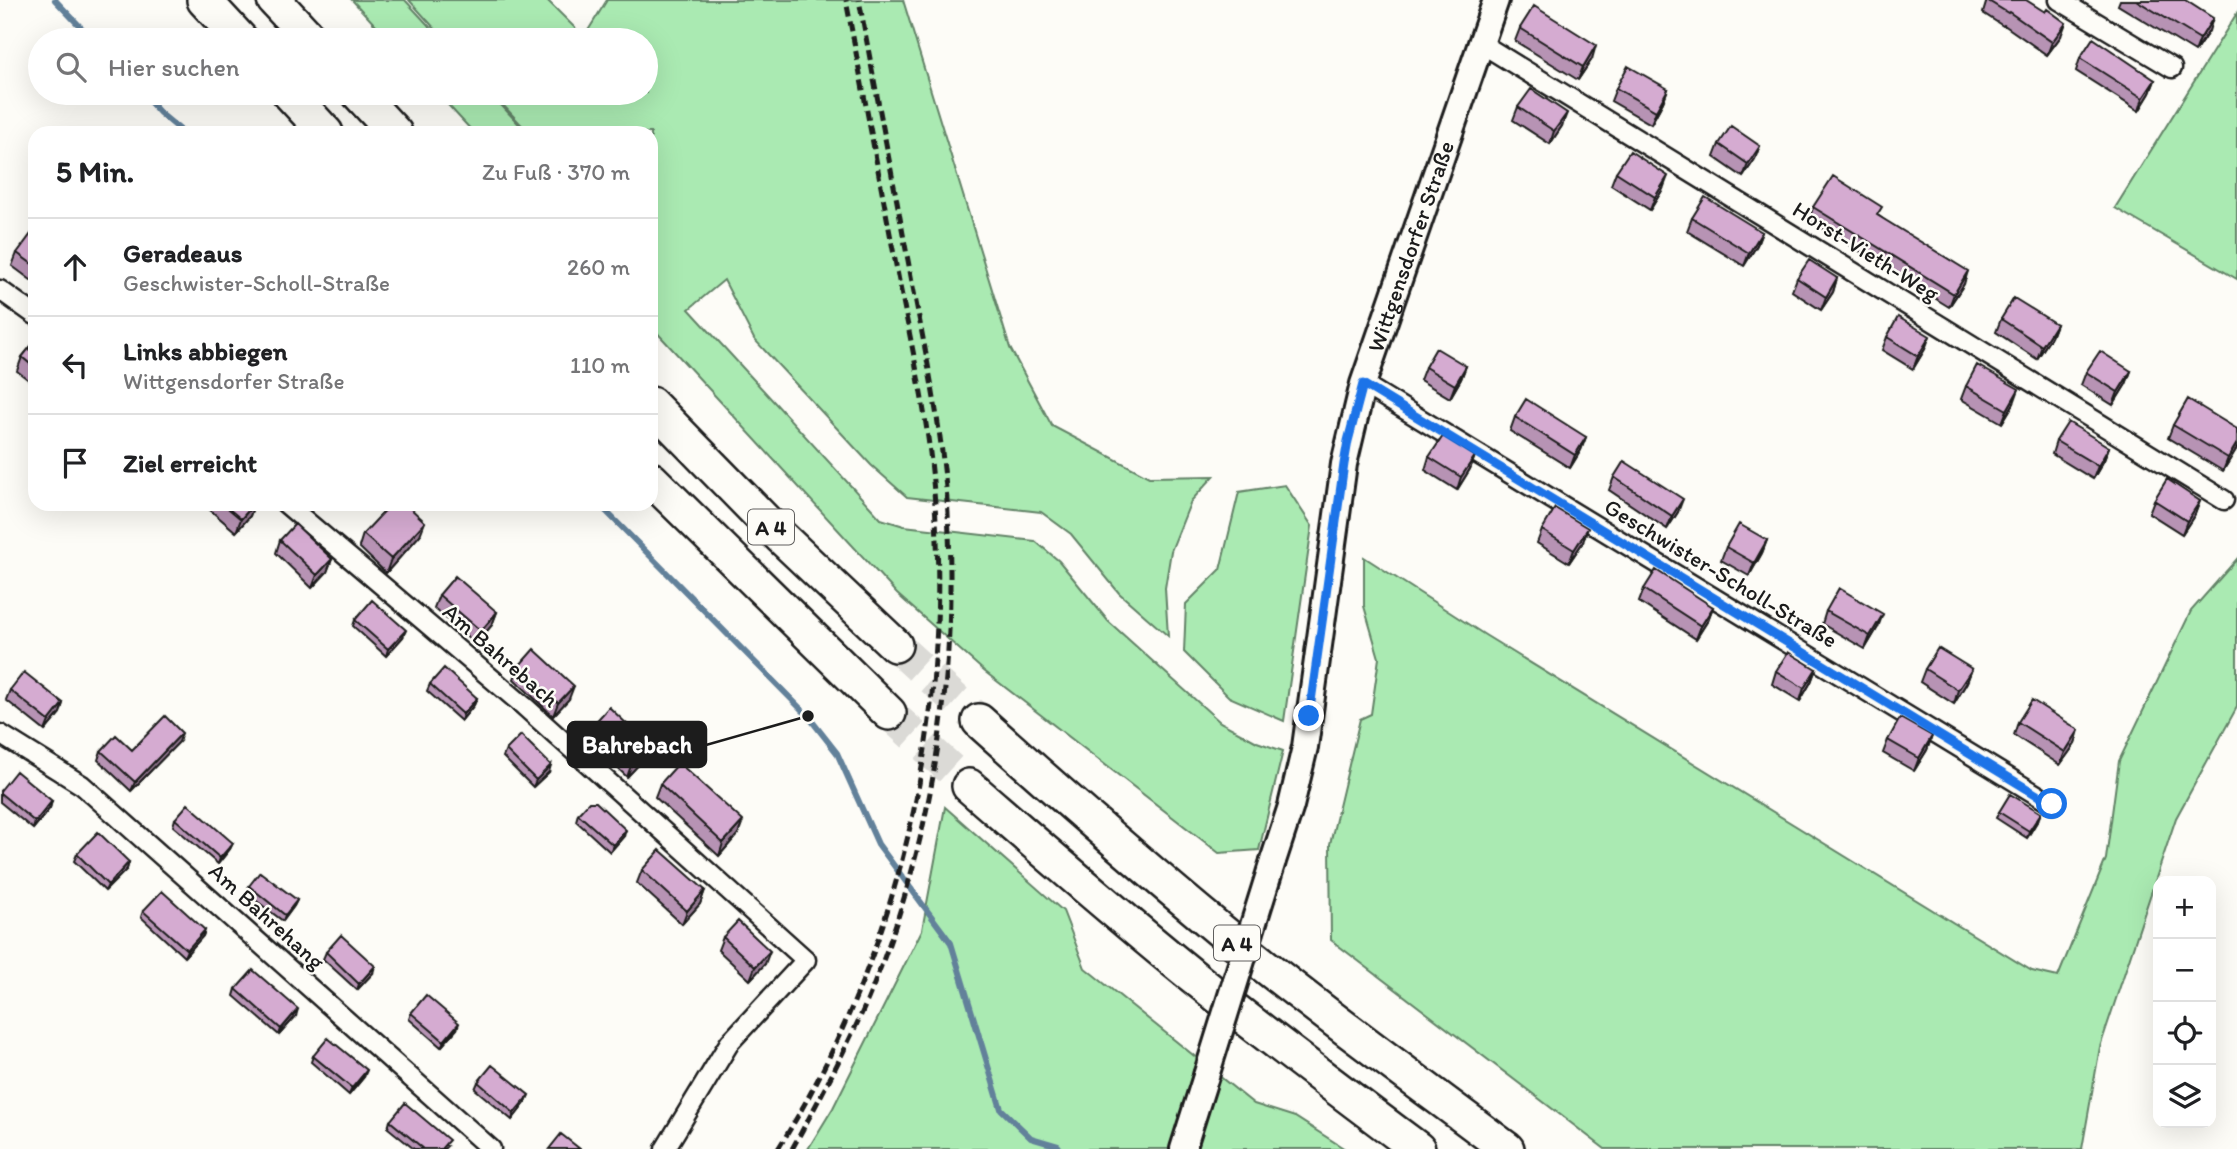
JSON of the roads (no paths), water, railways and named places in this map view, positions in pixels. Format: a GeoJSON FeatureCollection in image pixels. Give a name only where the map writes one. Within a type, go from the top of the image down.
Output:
{"type":"FeatureCollection","features":[{"type":"Feature","properties":{"kind":"highway"},"geometry":{"type":"LineString","coordinates":[[204,0],[230,28]]}},
{"type":"Feature","properties":{"kind":"highway"},"geometry":{"type":"LineString","coordinates":[[274,0],[300,28]]}},
{"type":"Feature","properties":{"kind":"highway"},"geometry":{"type":"LineString","coordinates":[[300,105],[320,126]]}},
{"type":"Feature","properties":{"kind":"highway"},"geometry":{"type":"LineString","coordinates":[[369,105],[389,126]]}},
{"type":"Feature","properties":{"kind":"highway","name":"A 4"},"geometry":{"type":"LineString","coordinates":[[658,411],[781,537],[895,645]]}},
{"type":"Feature","properties":{"kind":"highway","name":"A 4"},"geometry":{"type":"LineString","coordinates":[[658,486],[889,713]]}},
{"type":"Feature","properties":{"kind":"highway","name":"A 4"},"geometry":{"type":"LineString","coordinates":[[979,721],[1097,827],[1230,938],[1507,1149]]}},
{"type":"Feature","properties":{"kind":"highway","name":"A 4"},"geometry":{"type":"LineString","coordinates":[[969,786],[1194,978],[1418,1149]]}},
{"type":"Feature","properties":{"kind":"street","name":"Wittgensdorfer Straße"},"geometry":{"type":"LineString","coordinates":[[1183,1149],[1291,806],[1305,747],[1344,464],[1363,384],[1496,0]]}},
{"type":"Feature","properties":{"kind":"street"},"geometry":{"type":"LineString","coordinates":[[2059,0],[2172,68]]}},
{"type":"Feature","properties":{"kind":"street","name":"Horst-Vieth-Weg"},"geometry":{"type":"LineString","coordinates":[[1482,44],[2224,500]]}},
{"type":"Feature","properties":{"kind":"street"},"geometry":{"type":"LineString","coordinates":[[0,290],[28,310]]}},
{"type":"Feature","properties":{"kind":"street","name":"Geschwister-Scholl-Straße"},"geometry":{"type":"LineString","coordinates":[[1363,384],[2052,804]]}},
{"type":"Feature","properties":{"kind":"street","name":"Am Bahrebach"},"geometry":{"type":"LineString","coordinates":[[294,511],[524,706],[806,960],[730,1042],[665,1149]]}},
{"type":"Feature","properties":{"kind":"street","name":"Am Bahrehang"},"geometry":{"type":"LineString","coordinates":[[0,733],[82,785],[491,1149]]}},
{"type":"Feature","properties":{"kind":"waterway"},"geometry":{"type":"LineString","coordinates":[[55,0],[82,28]]}},
{"type":"Feature","properties":{"kind":"waterway"},"geometry":{"type":"LineString","coordinates":[[153,105],[176,126]]}},
{"type":"Feature","properties":{"kind":"waterway"},"geometry":{"type":"LineString","coordinates":[[606,511],[808,716],[837,753],[878,844],[951,943],[1001,1109],[1031,1138],[1060,1149]]}},
{"type":"Feature","properties":{"kind":"tunnel"},"geometry":{"type":"LineString","coordinates":[[895,645],[979,721]]}},
{"type":"Feature","properties":{"kind":"tunnel"},"geometry":{"type":"LineString","coordinates":[[889,713],[969,786]]}},
{"type":"Feature","properties":{"kind":"railway"},"geometry":{"type":"LineString","coordinates":[[778,1149],[821,1073],[857,994],[887,912],[910,828],[926,742],[935,655],[938,568],[927,431],[846,0]]}},
{"type":"Feature","properties":{"kind":"railway"},"geometry":{"type":"LineString","coordinates":[[792,1149],[865,1006],[906,892],[933,775],[948,655],[949,534],[941,441],[859,0]]}},
{"type":"Feature","properties":{"kind":"place","name":"Bahrebach"},"geometry":{"type":"Point","coordinates":[808,716]}}]}
